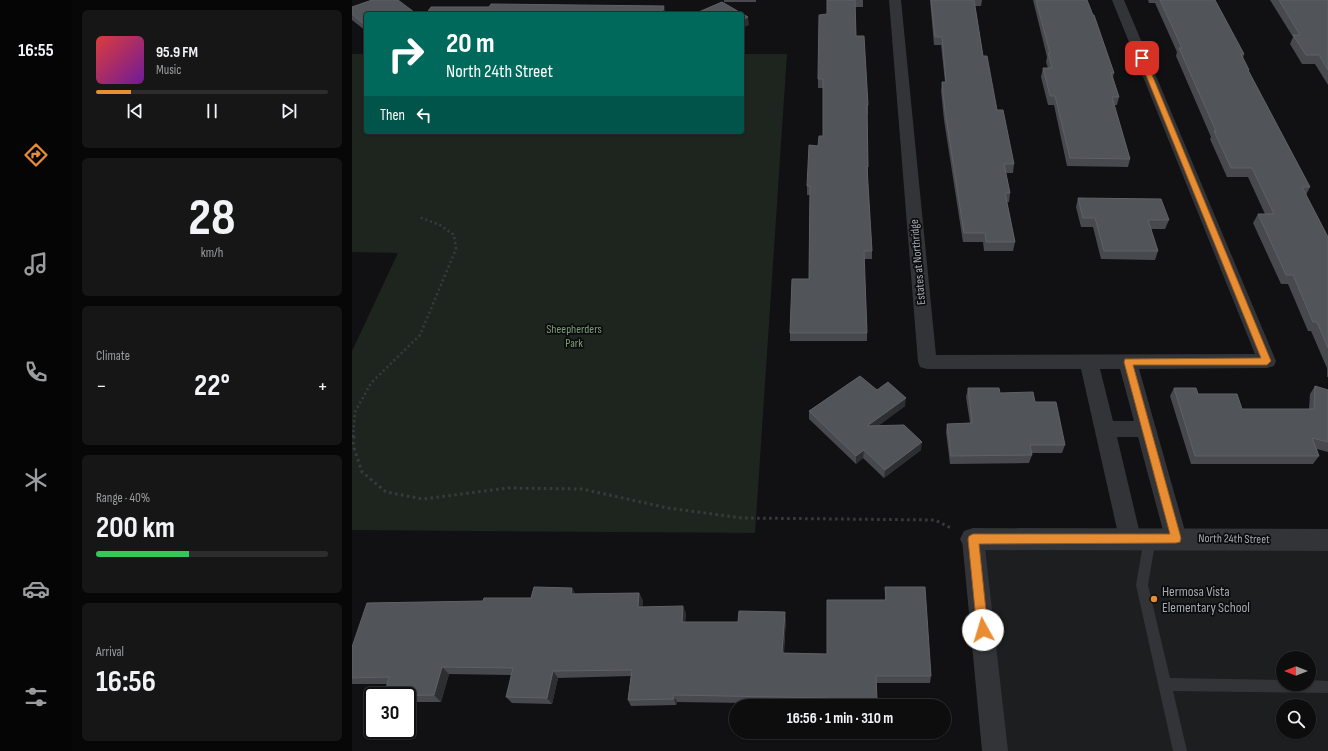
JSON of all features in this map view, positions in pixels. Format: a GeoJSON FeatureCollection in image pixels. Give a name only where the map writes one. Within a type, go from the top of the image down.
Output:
{"type":"FeatureCollection","features":[{"type":"Feature","properties":{"kind":"street","name":"Estates at Northridge"},"geometry":{"type":"LineString","coordinates":[[895,0],[927,362],[1267,361],[1118,0]]}},
{"type":"Feature","properties":{"kind":"street"},"geometry":{"type":"LineString","coordinates":[[1089,362],[1105,429],[1140,538]]}},
{"type":"Feature","properties":{"kind":"street"},"geometry":{"type":"LineString","coordinates":[[1128,362],[1176,538]]}},
{"type":"Feature","properties":{"kind":"street"},"geometry":{"type":"LineString","coordinates":[[1105,429],[1146,429]]}},
{"type":"Feature","properties":{"kind":"street","name":"North 24th Street"},"geometry":{"type":"LineString","coordinates":[[973,539],[1176,538],[1328,540]]}},
{"type":"Feature","properties":{"kind":"street"},"geometry":{"type":"LineString","coordinates":[[973,539],[996,751]]}},
{"type":"Feature","properties":{"kind":"lane"},"geometry":{"type":"LineString","coordinates":[[1140,538],[1142,585],[1180,751]]}},
{"type":"Feature","properties":{"kind":"lane"},"geometry":{"type":"LineString","coordinates":[[1165,684],[1328,687]]}},
{"type":"Feature","properties":{"kind":"path"},"geometry":{"type":"LineString","coordinates":[[419,217],[440,225],[454,235],[456,249],[420,335],[371,383],[355,412],[353,446],[362,472],[386,492],[424,499],[508,488],[582,488],[668,508],[742,518],[935,520],[973,539]]}},
{"type":"Feature","properties":{"kind":"shaded area","name":"Hermosa Vista Elementary School"},"geometry":{"type":"Polygon","coordinates":[[[973,539],[1328,539],[1328,751],[995,751],[973,539]]]}},
{"type":"Feature","properties":{"kind":"green space","name":"Sheepherders Park"},"geometry":{"type":"Polygon","coordinates":[[[352,54],[364,54],[364,134],[744,134],[744,54],[787,54],[755,533],[352,530],[352,351],[398,253],[352,252],[352,54]]]}},
{"type":"Feature","properties":{"kind":"building"},"geometry":{"type":"Polygon","coordinates":[[[372,0],[398,0],[414,12],[364,12],[364,24],[352,14],[352,7],[372,0]]]}},
{"type":"Feature","properties":{"kind":"building"},"geometry":{"type":"Polygon","coordinates":[[[827,0],[855,0],[856,36],[864,36],[868,105],[867,167],[872,251],[864,251],[867,333],[790,333],[792,279],[809,279],[810,186],[807,186],[809,145],[818,146],[819,136],[823,136],[823,79],[818,79],[819,15],[827,14],[827,0]]]}},
{"type":"Feature","properties":{"kind":"building"},"geometry":{"type":"Polygon","coordinates":[[[931,0],[974,0],[983,56],[987,56],[997,110],[1003,110],[1014,164],[1004,164],[1010,193],[1005,193],[1015,242],[986,242],[985,233],[964,233],[945,111],[942,82],[946,82],[942,37],[935,37],[931,0]]]}},
{"type":"Feature","properties":{"kind":"building"},"geometry":{"type":"Polygon","coordinates":[[[1036,0],[1087,0],[1094,15],[1114,73],[1111,73],[1119,97],[1112,97],[1130,159],[1070,158],[1055,96],[1050,96],[1043,68],[1052,68],[1048,53],[1050,53],[1036,0]]]}},
{"type":"Feature","properties":{"kind":"building"},"geometry":{"type":"Polygon","coordinates":[[[1160,0],[1215,0],[1244,54],[1241,54],[1248,70],[1310,187],[1302,187],[1328,237],[1328,348],[1317,322],[1313,322],[1293,275],[1286,275],[1258,214],[1274,214],[1252,168],[1231,168],[1179,48],[1182,48],[1160,0]]]}},
{"type":"Feature","properties":{"kind":"building"},"geometry":{"type":"Polygon","coordinates":[[[1279,0],[1328,0],[1328,70],[1319,55],[1306,55],[1293,35],[1300,35],[1279,0]]]}},
{"type":"Feature","properties":{"kind":"building"},"geometry":{"type":"Polygon","coordinates":[[[722,2],[739,12],[699,12],[722,2]]]}},
{"type":"Feature","properties":{"kind":"building"},"geometry":{"type":"Polygon","coordinates":[[[491,4],[664,6],[662,12],[427,12],[431,7],[489,7],[491,4]]]}},
{"type":"Feature","properties":{"kind":"building"},"geometry":{"type":"Polygon","coordinates":[[[1078,198],[1161,199],[1169,220],[1148,220],[1158,251],[1104,251],[1095,218],[1083,218],[1078,198]]]}},
{"type":"Feature","properties":{"kind":"building"},"geometry":{"type":"Polygon","coordinates":[[[860,376],[877,390],[888,382],[906,398],[867,426],[904,425],[922,442],[885,470],[864,450],[856,456],[809,411],[860,376]]]}},
{"type":"Feature","properties":{"kind":"building"},"geometry":{"type":"Polygon","coordinates":[[[1315,386],[1328,390],[1328,442],[1312,438],[1319,456],[1195,456],[1174,388],[1196,388],[1198,394],[1237,394],[1242,409],[1314,409],[1315,386]]]}},
{"type":"Feature","properties":{"kind":"building"},"geometry":{"type":"Polygon","coordinates":[[[968,388],[999,388],[1000,393],[1033,392],[1035,402],[1056,402],[1065,445],[1030,445],[1032,455],[951,456],[947,424],[972,423],[968,388]]]}},
{"type":"Feature","properties":{"kind":"building"},"geometry":{"type":"Polygon","coordinates":[[[534,587],[572,588],[571,594],[639,593],[638,607],[683,606],[682,622],[738,622],[739,611],[785,612],[782,653],[827,654],[827,600],[886,600],[885,587],[925,587],[931,676],[876,676],[877,699],[674,695],[674,699],[628,700],[632,670],[553,671],[547,698],[506,697],[513,668],[442,667],[434,695],[416,695],[416,687],[386,687],[389,677],[352,678],[352,647],[367,603],[483,601],[484,598],[531,598],[534,587]]]}},
{"type":"Feature","properties":{"kind":"place","name":"Hermosa Vista Elementary School"},"geometry":{"type":"Point","coordinates":[1154,599]}},
{"type":"Feature","properties":{"kind":"route"},"geometry":{"type":"LineString","coordinates":[[983,630],[973,539],[1176,538],[1128,362],[1267,361],[1142,58]]}}]}
